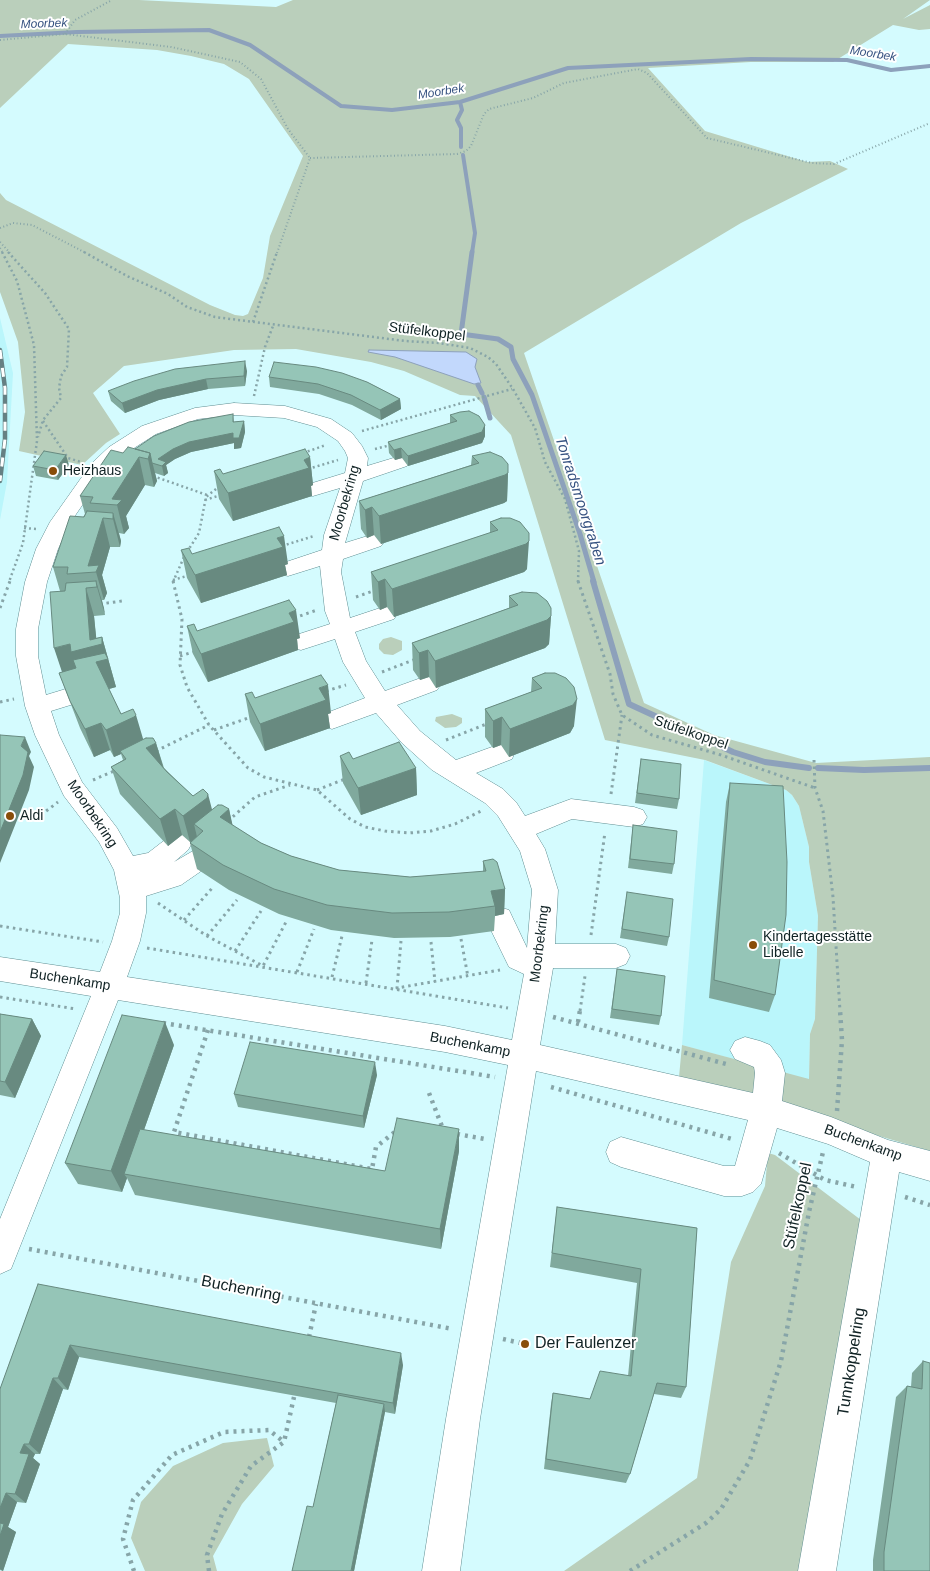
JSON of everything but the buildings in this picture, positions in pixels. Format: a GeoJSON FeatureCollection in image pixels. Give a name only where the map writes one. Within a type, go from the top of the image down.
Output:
{"type":"FeatureCollection","features":[{"type":"Feature","properties":{"kind":"street","name":"Moorbekring"},"geometry":{"type":"LineString","coordinates":[[131,886],[108,835],[74,789],[55,754],[37,706],[27,656],[29,617],[36,582],[61,540],[68,510],[118,467],[149,430],[180,418],[216,410],[251,408],[293,413],[324,423],[345,437],[356,466],[334,543],[332,590],[341,628],[355,662],[380,702],[422,747],[454,771],[494,796],[512,815],[532,849],[543,879],[545,909],[535,962],[531,1012],[522,1068]]}},
{"type":"Feature","properties":{"kind":"street"},"geometry":{"type":"LineString","coordinates":[[313,490],[356,466],[396,453]]}},
{"type":"Feature","properties":{"kind":"street"},"geometry":{"type":"LineString","coordinates":[[288,568],[334,543],[374,541]]}},
{"type":"Feature","properties":{"kind":"street"},"geometry":{"type":"LineString","coordinates":[[301,642],[386,614]]}},
{"type":"Feature","properties":{"kind":"street"},"geometry":{"type":"LineString","coordinates":[[29,617],[54,615]]}},
{"type":"Feature","properties":{"kind":"street"},"geometry":{"type":"LineString","coordinates":[[332,720],[429,684]]}},
{"type":"Feature","properties":{"kind":"street"},"geometry":{"type":"LineString","coordinates":[[37,706],[82,693]]}},
{"type":"Feature","properties":{"kind":"street"},"geometry":{"type":"LineString","coordinates":[[454,771],[503,752]]}},
{"type":"Feature","properties":{"kind":"street"},"geometry":{"type":"LineString","coordinates":[[521,829],[571,809],[634,817]]}},
{"type":"Feature","properties":{"kind":"street"},"geometry":{"type":"LineString","coordinates":[[3,1252],[124,945],[132,919],[131,886],[172,877],[188,851]]}},
{"type":"Feature","properties":{"kind":"street"},"geometry":{"type":"LineString","coordinates":[[499,918],[519,959],[535,962],[588,955],[616,956]]}},
{"type":"Feature","properties":{"kind":"street","name":"Buchenkamp"},"geometry":{"type":"LineString","coordinates":[[0,969],[104,999],[217,1003],[446,1039],[522,1068],[766,1110],[830,1131],[887,1154],[930,1166]]}},
{"type":"Feature","properties":{"kind":"street"},"geometry":{"type":"LineString","coordinates":[[621,1152],[724,1181],[742,1181],[750,1173],[757,1146],[766,1110],[770,1073],[766,1060],[760,1054],[738,1058]]}},
{"type":"Feature","properties":{"kind":"street"},"geometry":{"type":"LineString","coordinates":[[442,1571],[477,1334],[522,1068]]}},
{"type":"Feature","properties":{"kind":"street","name":"Tunnkoppelring"},"geometry":{"type":"LineString","coordinates":[[817,1571],[887,1154]]}},
{"type":"Feature","properties":{"kind":"path"},"geometry":{"type":"LineString","coordinates":[[0,40],[62,36],[75,20],[112,0]]}},
{"type":"Feature","properties":{"kind":"path"},"geometry":{"type":"LineString","coordinates":[[65,33],[171,47],[240,62],[261,79],[288,129],[310,158]]}},
{"type":"Feature","properties":{"kind":"path"},"geometry":{"type":"LineString","coordinates":[[310,158],[457,154],[466,152],[471,146],[484,114],[489,109],[533,98],[564,83],[638,69],[647,73],[706,138],[812,164],[834,164],[930,123]]}},
{"type":"Feature","properties":{"kind":"path"},"geometry":{"type":"LineString","coordinates":[[253,322],[310,158]]}},
{"type":"Feature","properties":{"kind":"path","name":"Stüfelkoppel"},"geometry":{"type":"LineString","coordinates":[[0,228],[13,223],[32,225],[62,239],[127,276],[168,294],[187,307],[215,316],[273,326],[405,341],[439,342],[470,348],[488,357],[496,364],[513,389],[535,428],[545,462],[565,499],[578,551],[578,584],[602,647],[610,674],[613,694],[622,715],[652,735],[721,755],[816,788]]}},
{"type":"Feature","properties":{"kind":"path"},"geometry":{"type":"LineString","coordinates":[[0,242],[45,293],[69,329],[67,367],[61,376],[59,388],[61,398],[43,420],[37,440],[23,543],[0,608]]}},
{"type":"Feature","properties":{"kind":"path"},"geometry":{"type":"LineString","coordinates":[[0,248],[18,281],[34,345],[37,440]]}},
{"type":"Feature","properties":{"kind":"path"},"geometry":{"type":"LineString","coordinates":[[251,408],[265,347],[273,326]]}},
{"type":"Feature","properties":{"kind":"path"},"geometry":{"type":"LineString","coordinates":[[497,392],[513,389]]}},
{"type":"Feature","properties":{"kind":"path"},"geometry":{"type":"LineString","coordinates":[[43,420],[68,458],[118,467],[207,495]]}},
{"type":"Feature","properties":{"kind":"path"},"geometry":{"type":"LineString","coordinates":[[300,472],[356,466],[396,453]]}},
{"type":"Feature","properties":{"kind":"path"},"geometry":{"type":"LineString","coordinates":[[204,500],[224,494]]}},
{"type":"Feature","properties":{"kind":"path"},"geometry":{"type":"LineString","coordinates":[[276,548],[323,534],[334,543]]}},
{"type":"Feature","properties":{"kind":"path"},"geometry":{"type":"LineString","coordinates":[[173,580],[192,574]]}},
{"type":"Feature","properties":{"kind":"path"},"geometry":{"type":"LineString","coordinates":[[94,604],[122,601]]}},
{"type":"Feature","properties":{"kind":"path"},"geometry":{"type":"LineString","coordinates":[[578,1022],[622,715]]}},
{"type":"Feature","properties":{"kind":"path"},"geometry":{"type":"LineString","coordinates":[[152,754],[209,724]]}},
{"type":"Feature","properties":{"kind":"path","name":"Stüfelkoppel"},"geometry":{"type":"LineString","coordinates":[[630,1571],[706,1523],[721,1509],[750,1460],[781,1361],[823,1147],[838,1109],[842,1040],[834,897],[823,811],[816,788],[814,760]]}},
{"type":"Feature","properties":{"kind":"path"},"geometry":{"type":"LineString","coordinates":[[40,815],[52,808],[74,789],[117,770]]}},
{"type":"Feature","properties":{"kind":"path"},"geometry":{"type":"LineString","coordinates":[[237,814],[255,796],[292,784]]}},
{"type":"Feature","properties":{"kind":"path"},"geometry":{"type":"LineString","coordinates":[[131,886],[208,936],[263,966]]}},
{"type":"Feature","properties":{"kind":"path"},"geometry":{"type":"LineString","coordinates":[[184,920],[214,886]]}},
{"type":"Feature","properties":{"kind":"path"},"geometry":{"type":"LineString","coordinates":[[208,936],[237,900]]}},
{"type":"Feature","properties":{"kind":"path"},"geometry":{"type":"LineString","coordinates":[[234,951],[261,912]]}},
{"type":"Feature","properties":{"kind":"path"},"geometry":{"type":"LineString","coordinates":[[263,966],[286,922]]}},
{"type":"Feature","properties":{"kind":"path"},"geometry":{"type":"LineString","coordinates":[[0,926],[397,988],[531,1012],[738,1058]]}},
{"type":"Feature","properties":{"kind":"path"},"geometry":{"type":"LineString","coordinates":[[297,972],[314,929]]}},
{"type":"Feature","properties":{"kind":"path"},"geometry":{"type":"LineString","coordinates":[[332,977],[342,936]]}},
{"type":"Feature","properties":{"kind":"path"},"geometry":{"type":"LineString","coordinates":[[461,939],[468,977]]}},
{"type":"Feature","properties":{"kind":"path"},"geometry":{"type":"LineString","coordinates":[[366,983],[372,940]]}},
{"type":"Feature","properties":{"kind":"path"},"geometry":{"type":"LineString","coordinates":[[397,988],[401,941]]}},
{"type":"Feature","properties":{"kind":"path"},"geometry":{"type":"LineString","coordinates":[[431,942],[434,982]]}},
{"type":"Feature","properties":{"kind":"path"},"geometry":{"type":"LineString","coordinates":[[397,988],[468,977],[535,962]]}},
{"type":"Feature","properties":{"kind":"path"},"geometry":{"type":"LineString","coordinates":[[0,997],[104,999]]}},
{"type":"Feature","properties":{"kind":"path"},"geometry":{"type":"LineString","coordinates":[[217,1003],[174,1132],[372,1169],[376,1147],[402,1126]]}},
{"type":"Feature","properties":{"kind":"path"},"geometry":{"type":"LineString","coordinates":[[154,1022],[522,1068],[544,1085],[776,1152],[826,1180],[930,1205]]}},
{"type":"Feature","properties":{"kind":"path"},"geometry":{"type":"LineString","coordinates":[[429,1093],[444,1132],[436,1130]]}},
{"type":"Feature","properties":{"kind":"path"},"geometry":{"type":"LineString","coordinates":[[452,1133],[510,1143]]}},
{"type":"Feature","properties":{"kind":"path","name":"Buchenring"},"geometry":{"type":"LineString","coordinates":[[3,1252],[316,1304],[477,1334]]}},
{"type":"Feature","properties":{"kind":"path"},"geometry":{"type":"LineString","coordinates":[[308,1345],[316,1304]]}},
{"type":"Feature","properties":{"kind":"path"},"geometry":{"type":"LineString","coordinates":[[209,1571],[207,1555],[222,1514],[251,1466],[284,1442],[294,1396]]}},
{"type":"Feature","properties":{"kind":"path"},"geometry":{"type":"LineString","coordinates":[[134,1571],[123,1539],[133,1500],[172,1455],[224,1432],[268,1430],[284,1442]]}},
{"type":"Feature","properties":{"kind":"shaded area"},"geometry":{"type":"Polygon","coordinates":[[[0,318],[13,373],[7,482],[0,520],[0,318]]]}},
{"type":"Feature","properties":{"kind":"shaded area"},"geometry":{"type":"Polygon","coordinates":[[[369,350],[466,352],[477,359],[475,367],[481,383],[474,384],[395,357],[368,352],[369,350]]]}},
{"type":"Feature","properties":{"kind":"shaded area","name":"Kindertagesstätte Libelle"},"geometry":{"type":"Polygon","coordinates":[[[704,760],[786,790],[792,795],[799,806],[809,847],[809,862],[818,916],[815,1019],[810,1034],[809,1080],[682,1045],[704,760]]]}},
{"type":"Feature","properties":{"kind":"green space"},"geometry":{"type":"Polygon","coordinates":[[[0,0],[139,0],[276,7],[293,0],[930,0],[903,19],[930,5],[930,29],[919,30],[893,25],[833,62],[751,62],[648,68],[705,131],[807,162],[830,161],[848,169],[741,223],[524,353],[644,703],[714,735],[816,763],[930,757],[930,1151],[679,1077],[682,1045],[809,1079],[810,1034],[815,1019],[818,916],[809,862],[809,847],[799,806],[792,795],[786,790],[705,760],[605,740],[511,435],[475,396],[460,395],[404,371],[371,362],[296,349],[234,350],[124,366],[93,393],[120,434],[106,443],[82,465],[19,451],[25,412],[18,342],[0,292],[0,193],[6,200],[210,305],[235,315],[243,316],[248,314],[263,278],[270,236],[303,156],[249,79],[224,64],[157,50],[68,44],[0,108],[0,0]]]}},
{"type":"Feature","properties":{"kind":"green space"},"geometry":{"type":"Polygon","coordinates":[[[391,637],[402,641],[402,650],[393,655],[384,654],[379,649],[379,644],[383,639],[391,637]]]}},
{"type":"Feature","properties":{"kind":"green space"},"geometry":{"type":"Polygon","coordinates":[[[452,714],[462,718],[462,723],[456,727],[445,728],[435,721],[436,717],[452,714]]]}},
{"type":"Feature","properties":{"kind":"green space"},"geometry":{"type":"Polygon","coordinates":[[[768,1153],[775,1155],[861,1220],[799,1571],[564,1571],[697,1478],[731,1262],[765,1186],[768,1153]]]}},
{"type":"Feature","properties":{"kind":"green space"},"geometry":{"type":"Polygon","coordinates":[[[267,1438],[274,1466],[242,1504],[213,1556],[217,1571],[145,1571],[131,1538],[141,1502],[173,1466],[223,1443],[267,1438]]]}},
{"type":"Feature","properties":{"kind":"waterway","name":"Moorbek"},"geometry":{"type":"LineString","coordinates":[[0,36],[77,32],[209,30],[250,45],[341,106],[392,110],[460,102]]}},
{"type":"Feature","properties":{"kind":"waterway","name":"Moorbek"},"geometry":{"type":"LineString","coordinates":[[460,102],[568,68],[751,59],[847,60],[891,70],[930,66]]}},
{"type":"Feature","properties":{"kind":"waterway","name":"Tonradsmoorgraben"},"geometry":{"type":"LineString","coordinates":[[460,102],[462,110],[457,120],[461,128],[461,147]]}},
{"type":"Feature","properties":{"kind":"waterway","name":"Tonradsmoorgraben"},"geometry":{"type":"LineString","coordinates":[[463,155],[475,233],[472,253]]}},
{"type":"Feature","properties":{"kind":"waterway","name":"Tonradsmoorgraben"},"geometry":{"type":"LineString","coordinates":[[472,252],[461,334],[498,339],[511,347],[513,359],[532,395],[580,534],[594,582]]}},
{"type":"Feature","properties":{"kind":"waterway"},"geometry":{"type":"LineString","coordinates":[[478,385],[482,393]]}},
{"type":"Feature","properties":{"kind":"waterway"},"geometry":{"type":"LineString","coordinates":[[484,397],[490,418]]}},
{"type":"Feature","properties":{"kind":"waterway","name":"Tonradsmoorgraben"},"geometry":{"type":"LineString","coordinates":[[593,581],[629,704],[733,752],[765,762],[809,768]]}},
{"type":"Feature","properties":{"kind":"waterway","name":"Tonradsmoorgraben"},"geometry":{"type":"LineString","coordinates":[[818,768],[864,770],[930,768]]}},
{"type":"Feature","properties":{"kind":"railway"},"geometry":{"type":"LineString","coordinates":[[0,350],[5,388],[5,439],[0,481]]}},
{"type":"Feature","properties":{"kind":"place","name":"Heizhaus"},"geometry":{"type":"Point","coordinates":[53,471]}},
{"type":"Feature","properties":{"kind":"place","name":"Aldi"},"geometry":{"type":"Point","coordinates":[10,816]}},
{"type":"Feature","properties":{"kind":"place","name":"Kindertagesstätte Libelle"},"geometry":{"type":"Point","coordinates":[753,945]}},
{"type":"Feature","properties":{"kind":"place","name":"Der Faulenzer"},"geometry":{"type":"Point","coordinates":[525,1344]}}]}
